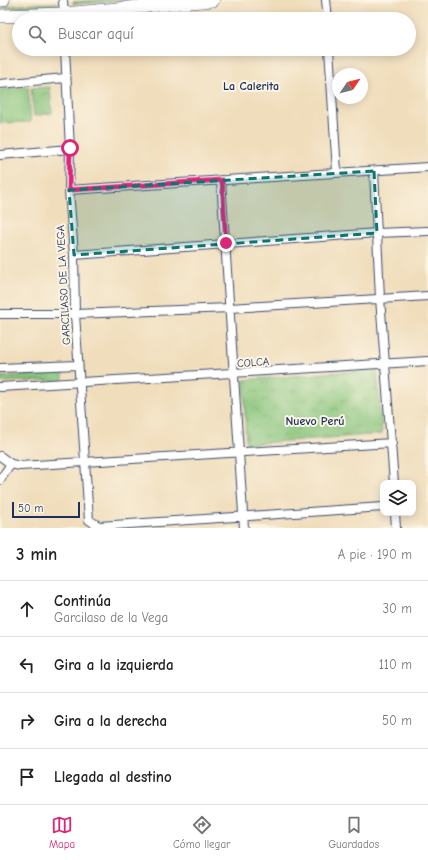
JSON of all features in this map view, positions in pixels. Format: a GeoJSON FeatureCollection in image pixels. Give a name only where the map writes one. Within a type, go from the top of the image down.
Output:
{"type":"FeatureCollection","features":[{"type":"Feature","properties":{"kind":"main road"},"geometry":{"type":"LineString","coordinates":[[93,12],[165,2],[213,0]]}},
{"type":"Feature","properties":{"kind":"main road"},"geometry":{"type":"LineString","coordinates":[[0,16],[12,16]]}},
{"type":"Feature","properties":{"kind":"street"},"geometry":{"type":"LineString","coordinates":[[63,0],[64,12]]}},
{"type":"Feature","properties":{"kind":"street"},"geometry":{"type":"LineString","coordinates":[[326,0],[327,12]]}},
{"type":"Feature","properties":{"kind":"street","name":"GARCILASO DE LA VEGA"},"geometry":{"type":"LineString","coordinates":[[65,56],[70,148],[69,190],[74,255],[75,314],[89,520],[101,527]]}},
{"type":"Feature","properties":{"kind":"street"},"geometry":{"type":"LineString","coordinates":[[329,56],[337,172]]}},
{"type":"Feature","properties":{"kind":"street"},"geometry":{"type":"LineString","coordinates":[[0,84],[65,78]]}},
{"type":"Feature","properties":{"kind":"street"},"geometry":{"type":"LineString","coordinates":[[0,155],[70,148]]}},
{"type":"Feature","properties":{"kind":"street"},"geometry":{"type":"LineString","coordinates":[[69,190],[337,172],[374,172],[428,167]]}},
{"type":"Feature","properties":{"kind":"street"},"geometry":{"type":"LineString","coordinates":[[374,172],[380,298],[394,480]]}},
{"type":"Feature","properties":{"kind":"street"},"geometry":{"type":"LineString","coordinates":[[222,180],[244,528]]}},
{"type":"Feature","properties":{"kind":"street"},"geometry":{"type":"LineString","coordinates":[[74,255],[226,243],[428,231]]}},
{"type":"Feature","properties":{"kind":"street"},"geometry":{"type":"LineString","coordinates":[[0,314],[75,314],[230,308],[428,296]]}},
{"type":"Feature","properties":{"kind":"street","name":"COLCA"},"geometry":{"type":"LineString","coordinates":[[0,387],[235,374],[428,361]]}},
{"type":"Feature","properties":{"kind":"street"},"geometry":{"type":"LineString","coordinates":[[0,368],[78,365]]}},
{"type":"Feature","properties":{"kind":"street"},"geometry":{"type":"LineString","coordinates":[[0,456],[11,464],[20,466],[392,443]]}},
{"type":"Feature","properties":{"kind":"street"},"geometry":{"type":"LineString","coordinates":[[0,480],[11,464]]}},
{"type":"Feature","properties":{"kind":"street"},"geometry":{"type":"LineString","coordinates":[[101,527],[380,507]]}},
{"type":"Feature","properties":{"kind":"street"},"geometry":{"type":"LineString","coordinates":[[395,516],[396,528]]}},
{"type":"Feature","properties":{"kind":"highlighted area"},"geometry":{"type":"Polygon","coordinates":[[[374,171],[377,233],[74,255],[69,190],[374,171]]]}},
{"type":"Feature","properties":{"kind":"green space"},"geometry":{"type":"Polygon","coordinates":[[[136,0],[73,4],[73,2],[136,0]]]}},
{"type":"Feature","properties":{"kind":"green space"},"geometry":{"type":"Polygon","coordinates":[[[58,3],[58,6],[0,9],[0,6],[58,3]]]}},
{"type":"Feature","properties":{"kind":"green space"},"geometry":{"type":"Polygon","coordinates":[[[28,87],[31,122],[0,123],[0,90],[28,87]]]}},
{"type":"Feature","properties":{"kind":"green space"},"geometry":{"type":"Polygon","coordinates":[[[50,87],[52,113],[34,116],[31,88],[50,87]]]}},
{"type":"Feature","properties":{"kind":"green space"},"geometry":{"type":"Polygon","coordinates":[[[377,369],[382,434],[246,444],[244,380],[377,369]]]}},
{"type":"Feature","properties":{"kind":"green space"},"geometry":{"type":"Polygon","coordinates":[[[63,372],[63,380],[0,382],[0,377],[63,372]]]}},
{"type":"Feature","properties":{"kind":"district","name":"La Calerita"},"geometry":{"type":"Point","coordinates":[251,86]}},
{"type":"Feature","properties":{"kind":"district","name":"Nuevo Perú"},"geometry":{"type":"Point","coordinates":[315,421]}},
{"type":"Feature","properties":{"kind":"route"},"geometry":{"type":"LineString","coordinates":[[70,148],[69,190],[222,180],[226,243]]}}]}
